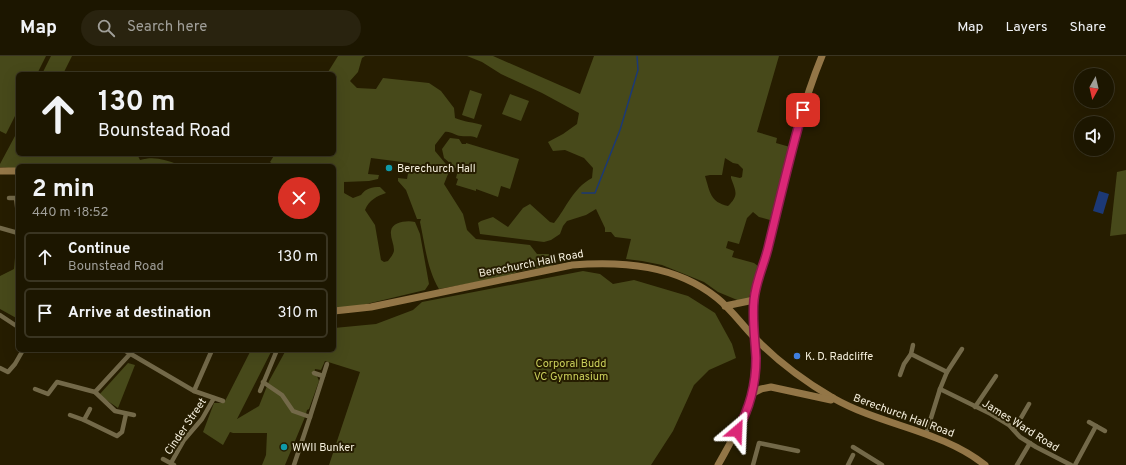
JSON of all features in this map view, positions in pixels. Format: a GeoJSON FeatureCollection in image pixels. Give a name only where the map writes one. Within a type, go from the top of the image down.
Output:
{"type":"FeatureCollection","features":[{"type":"Feature","properties":{"kind":"street"},"geometry":{"type":"LineString","coordinates":[[718,465],[744,419],[753,392],[756,357],[754,300],[769,246],[793,145],[806,99],[822,56]]}},
{"type":"Feature","properties":{"kind":"street"},"geometry":{"type":"LineString","coordinates":[[0,171],[16,171]]}},
{"type":"Feature","properties":{"kind":"street"},"geometry":{"type":"LineString","coordinates":[[9,198],[16,198]]}},
{"type":"Feature","properties":{"kind":"street"},"geometry":{"type":"LineString","coordinates":[[0,228],[16,232]]}},
{"type":"Feature","properties":{"kind":"street","name":"Berechurch Hall Road"},"geometry":{"type":"LineString","coordinates":[[336,311],[371,307],[568,265],[641,265],[661,270],[695,283],[718,298],[777,360],[798,376],[833,398],[849,407],[954,445],[985,465]]}},
{"type":"Feature","properties":{"kind":"street"},"geometry":{"type":"LineString","coordinates":[[725,306],[754,300]]}},
{"type":"Feature","properties":{"kind":"street"},"geometry":{"type":"LineString","coordinates":[[0,315],[16,326]]}},
{"type":"Feature","properties":{"kind":"street"},"geometry":{"type":"LineString","coordinates":[[900,375],[904,364],[911,354],[913,345]]}},
{"type":"Feature","properties":{"kind":"street"},"geometry":{"type":"LineString","coordinates":[[756,357],[767,349]]}},
{"type":"Feature","properties":{"kind":"street"},"geometry":{"type":"LineString","coordinates":[[926,434],[947,372],[962,349]]}},
{"type":"Feature","properties":{"kind":"street"},"geometry":{"type":"LineString","coordinates":[[0,368],[8,372],[22,352]]}},
{"type":"Feature","properties":{"kind":"street"},"geometry":{"type":"LineString","coordinates":[[127,352],[194,391],[223,401]]}},
{"type":"Feature","properties":{"kind":"street"},"geometry":{"type":"LineString","coordinates":[[194,391],[211,352]]}},
{"type":"Feature","properties":{"kind":"street"},"geometry":{"type":"LineString","coordinates":[[260,391],[277,352]]}},
{"type":"Feature","properties":{"kind":"street"},"geometry":{"type":"LineString","coordinates":[[95,392],[130,354]]}},
{"type":"Feature","properties":{"kind":"street"},"geometry":{"type":"LineString","coordinates":[[911,354],[947,372]]}},
{"type":"Feature","properties":{"kind":"street"},"geometry":{"type":"LineString","coordinates":[[294,465],[327,364]]}},
{"type":"Feature","properties":{"kind":"street"},"geometry":{"type":"LineString","coordinates":[[314,372],[323,376]]}},
{"type":"Feature","properties":{"kind":"street"},"geometry":{"type":"LineString","coordinates":[[975,407],[996,376]]}},
{"type":"Feature","properties":{"kind":"street"},"geometry":{"type":"LineString","coordinates":[[45,400],[57,382],[95,392],[115,411],[134,415]]}},
{"type":"Feature","properties":{"kind":"street"},"geometry":{"type":"LineString","coordinates":[[263,382],[282,395],[293,411],[310,417]]}},
{"type":"Feature","properties":{"kind":"street"},"geometry":{"type":"LineString","coordinates":[[753,392],[771,387],[820,399],[831,400],[833,398]]}},
{"type":"Feature","properties":{"kind":"street"},"geometry":{"type":"LineString","coordinates":[[35,389],[48,394]]}},
{"type":"Feature","properties":{"kind":"street","name":"James Ward Road"},"geometry":{"type":"LineString","coordinates":[[940,389],[1009,425],[1020,437],[1071,465]]}},
{"type":"Feature","properties":{"kind":"street","name":"Cinder Street"},"geometry":{"type":"LineString","coordinates":[[163,459],[173,464],[184,440],[202,420],[214,398]]}},
{"type":"Feature","properties":{"kind":"street"},"geometry":{"type":"LineString","coordinates":[[1014,430],[1029,404]]}},
{"type":"Feature","properties":{"kind":"street"},"geometry":{"type":"LineString","coordinates":[[84,420],[90,409]]}},
{"type":"Feature","properties":{"kind":"street"},"geometry":{"type":"LineString","coordinates":[[70,415],[117,436],[122,432],[126,414]]}},
{"type":"Feature","properties":{"kind":"street"},"geometry":{"type":"LineString","coordinates":[[1023,415],[1029,418]]}},
{"type":"Feature","properties":{"kind":"street"},"geometry":{"type":"LineString","coordinates":[[1089,422],[1105,431]]}},
{"type":"Feature","properties":{"kind":"street"},"geometry":{"type":"LineString","coordinates":[[1075,465],[1096,426]]}},
{"type":"Feature","properties":{"kind":"street"},"geometry":{"type":"LineString","coordinates":[[753,465],[759,443],[798,451]]}},
{"type":"Feature","properties":{"kind":"street"},"geometry":{"type":"LineString","coordinates":[[1017,465],[1030,443]]}},
{"type":"Feature","properties":{"kind":"street"},"geometry":{"type":"LineString","coordinates":[[853,447],[882,465]]}},
{"type":"Feature","properties":{"kind":"street"},"geometry":{"type":"LineString","coordinates":[[848,465],[853,455]]}},
{"type":"Feature","properties":{"kind":"green space"},"geometry":{"type":"Polygon","coordinates":[[[0,56],[46,56],[38,72],[16,72],[16,114],[6,134],[0,131],[0,56]]]}},
{"type":"Feature","properties":{"kind":"green space"},"geometry":{"type":"Polygon","coordinates":[[[51,56],[72,56],[64,72],[43,72],[51,56]]]}},
{"type":"Feature","properties":{"kind":"green space"},"geometry":{"type":"Polygon","coordinates":[[[338,56],[365,56],[362,58],[358,72],[350,81],[357,88],[376,89],[383,78],[429,83],[441,91],[454,108],[455,118],[482,125],[477,138],[471,136],[459,136],[445,132],[435,145],[435,151],[450,169],[444,184],[463,214],[467,230],[476,239],[530,245],[537,254],[549,254],[558,261],[551,266],[521,271],[499,278],[439,289],[429,265],[420,222],[421,219],[417,219],[406,190],[398,181],[398,178],[407,179],[410,163],[371,158],[368,174],[379,175],[378,179],[369,181],[344,182],[344,193],[353,198],[361,195],[369,188],[380,187],[386,193],[374,199],[365,210],[375,225],[381,260],[384,262],[388,261],[394,251],[391,233],[392,228],[400,222],[415,222],[420,234],[429,284],[425,290],[354,307],[336,308],[336,164],[272,164],[270,162],[274,156],[336,156],[337,77],[336,72],[328,72],[338,56]]]}},
{"type":"Feature","properties":{"kind":"green space"},"geometry":{"type":"Polygon","coordinates":[[[467,56],[493,56],[580,94],[594,56],[779,56],[757,132],[777,138],[776,143],[790,147],[770,220],[759,217],[753,212],[747,218],[739,244],[728,241],[726,248],[734,251],[732,257],[754,263],[758,266],[749,298],[742,302],[718,292],[704,282],[662,265],[626,259],[631,239],[615,237],[611,232],[605,232],[605,228],[596,209],[586,215],[567,221],[560,234],[551,240],[544,242],[480,234],[478,223],[481,221],[493,217],[508,227],[523,208],[530,204],[550,222],[554,223],[575,192],[585,182],[592,178],[593,168],[584,158],[565,150],[553,151],[548,142],[577,124],[579,113],[542,93],[501,74],[482,62],[467,56]],[[725,158],[722,175],[705,176],[714,199],[728,206],[734,199],[736,193],[731,176],[742,177],[743,169],[738,164],[725,158]]]}},
{"type":"Feature","properties":{"kind":"green space"},"geometry":{"type":"Polygon","coordinates":[[[470,90],[482,94],[474,119],[462,115],[470,90]]]}},
{"type":"Feature","properties":{"kind":"green space"},"geometry":{"type":"Polygon","coordinates":[[[510,94],[529,101],[521,121],[502,114],[510,94]]]}},
{"type":"Feature","properties":{"kind":"green space"},"geometry":{"type":"Polygon","coordinates":[[[16,129],[16,156],[138,156],[140,160],[149,158],[177,164],[16,164],[16,169],[0,167],[0,164],[15,136],[16,129]]]}},
{"type":"Feature","properties":{"kind":"green space"},"geometry":{"type":"Polygon","coordinates":[[[450,138],[459,139],[462,144],[466,143],[519,159],[510,189],[501,186],[498,197],[476,189],[476,191],[456,185],[458,170],[444,158],[442,149],[450,138]]]}},
{"type":"Feature","properties":{"kind":"green space"},"geometry":{"type":"Polygon","coordinates":[[[1126,170],[1126,234],[1110,236],[1117,172],[1126,170]]]}},
{"type":"Feature","properties":{"kind":"green space"},"geometry":{"type":"Polygon","coordinates":[[[16,246],[16,318],[0,309],[0,276],[14,269],[16,246]]]}},
{"type":"Feature","properties":{"kind":"green space","name":"Corporal Budd VC Gymnasium"},"geometry":{"type":"Polygon","coordinates":[[[583,271],[600,274],[613,284],[634,280],[688,296],[715,313],[732,344],[736,358],[709,370],[694,385],[673,431],[651,465],[329,465],[360,372],[325,361],[321,370],[315,369],[314,374],[317,376],[319,381],[309,409],[307,410],[285,465],[262,465],[266,455],[267,433],[230,432],[223,445],[203,432],[214,403],[224,403],[250,352],[271,352],[237,419],[259,406],[269,381],[285,352],[336,352],[336,328],[376,324],[413,310],[422,302],[583,271]]]}},
{"type":"Feature","properties":{"kind":"green space"},"geometry":{"type":"Polygon","coordinates":[[[128,363],[135,365],[118,408],[99,395],[128,363]]]}},
{"type":"Feature","properties":{"kind":"water"},"geometry":{"type":"Polygon","coordinates":[[[1099,191],[1109,194],[1103,214],[1093,211],[1099,191]]]}},
{"type":"Feature","properties":{"kind":"waterway"},"geometry":{"type":"LineString","coordinates":[[582,193],[595,193],[620,130],[638,70],[637,56]]}},
{"type":"Feature","properties":{"kind":"place","name":"Berechurch Hall"},"geometry":{"type":"Point","coordinates":[389,168]}},
{"type":"Feature","properties":{"kind":"place","name":"K. D. Radcliffe"},"geometry":{"type":"Point","coordinates":[797,356]}},
{"type":"Feature","properties":{"kind":"place","name":"WWII Bunker"},"geometry":{"type":"Point","coordinates":[284,447]}},
{"type":"Feature","properties":{"kind":"route"},"geometry":{"type":"LineString","coordinates":[[737,431],[744,419],[753,392],[756,357],[754,309],[755,293],[769,246],[793,145],[803,110]]}}]}
